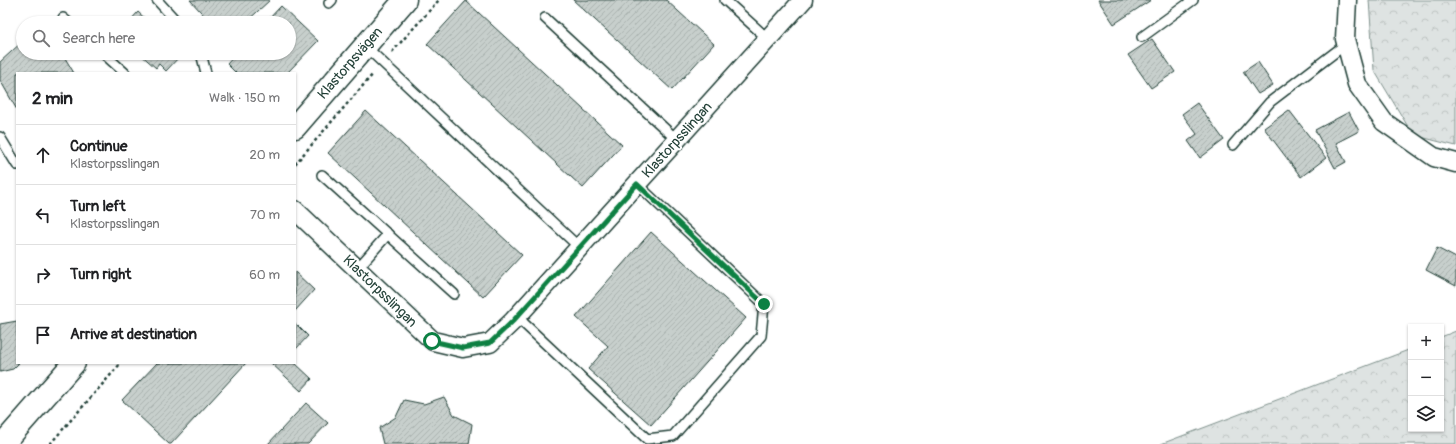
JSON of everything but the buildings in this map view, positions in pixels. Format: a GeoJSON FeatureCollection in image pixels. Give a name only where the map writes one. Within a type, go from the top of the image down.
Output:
{"type":"FeatureCollection","features":[{"type":"Feature","properties":{"kind":"street","name":"Klastorpsvägen"},"geometry":{"type":"LineString","coordinates":[[296,126],[405,0]]}},
{"type":"Feature","properties":{"kind":"street","name":"Klastorpsslingan"},"geometry":{"type":"LineString","coordinates":[[296,211],[432,341],[463,348],[490,343],[517,317],[804,0]]}},
{"type":"Feature","properties":{"kind":"street"},"geometry":{"type":"LineString","coordinates":[[1347,0],[1345,39],[1357,84],[1384,122],[1434,157],[1456,163]]}},
{"type":"Feature","properties":{"kind":"street"},"geometry":{"type":"LineString","coordinates":[[3,444],[73,364]]}},
{"type":"Feature","properties":{"kind":"lane"},"geometry":{"type":"LineString","coordinates":[[157,0],[172,16]]}},
{"type":"Feature","properties":{"kind":"lane"},"geometry":{"type":"LineString","coordinates":[[725,0],[768,39]]}},
{"type":"Feature","properties":{"kind":"lane"},"geometry":{"type":"LineString","coordinates":[[1142,37],[1193,0]]}},
{"type":"Feature","properties":{"kind":"lane"},"geometry":{"type":"LineString","coordinates":[[545,18],[677,140]]}},
{"type":"Feature","properties":{"kind":"lane"},"geometry":{"type":"LineString","coordinates":[[1233,145],[1270,102],[1346,44]]}},
{"type":"Feature","properties":{"kind":"lane"},"geometry":{"type":"LineString","coordinates":[[364,46],[580,248]]}},
{"type":"Feature","properties":{"kind":"lane"},"geometry":{"type":"LineString","coordinates":[[111,60],[124,72]]}},
{"type":"Feature","properties":{"kind":"lane"},"geometry":{"type":"LineString","coordinates":[[203,60],[206,72]]}},
{"type":"Feature","properties":{"kind":"lane"},"geometry":{"type":"LineString","coordinates":[[0,137],[16,163]]}},
{"type":"Feature","properties":{"kind":"lane"},"geometry":{"type":"LineString","coordinates":[[322,175],[454,294]]}},
{"type":"Feature","properties":{"kind":"lane"},"geometry":{"type":"LineString","coordinates":[[517,317],[647,439],[673,436],[761,336],[764,304],[637,184]]}},
{"type":"Feature","properties":{"kind":"lane"},"geometry":{"type":"LineString","coordinates":[[357,269],[388,234]]}},
{"type":"Feature","properties":{"kind":"path"},"geometry":{"type":"LineString","coordinates":[[296,163],[382,63],[439,0]]}},
{"type":"Feature","properties":{"kind":"path"},"geometry":{"type":"LineString","coordinates":[[50,444],[120,364]]}},
{"type":"Feature","properties":{"kind":"green space"},"geometry":{"type":"Polygon","coordinates":[[[1369,0],[1456,0],[1456,146],[1413,135],[1374,70],[1369,0]]]}},
{"type":"Feature","properties":{"kind":"green space"},"geometry":{"type":"Polygon","coordinates":[[[1456,331],[1456,444],[1161,444],[1408,350],[1408,432],[1444,432],[1444,336],[1456,331]]]}},
{"type":"Feature","properties":{"kind":"route"},"geometry":{"type":"LineString","coordinates":[[432,341],[463,348],[490,343],[513,321],[637,184],[764,304]]}}]}
